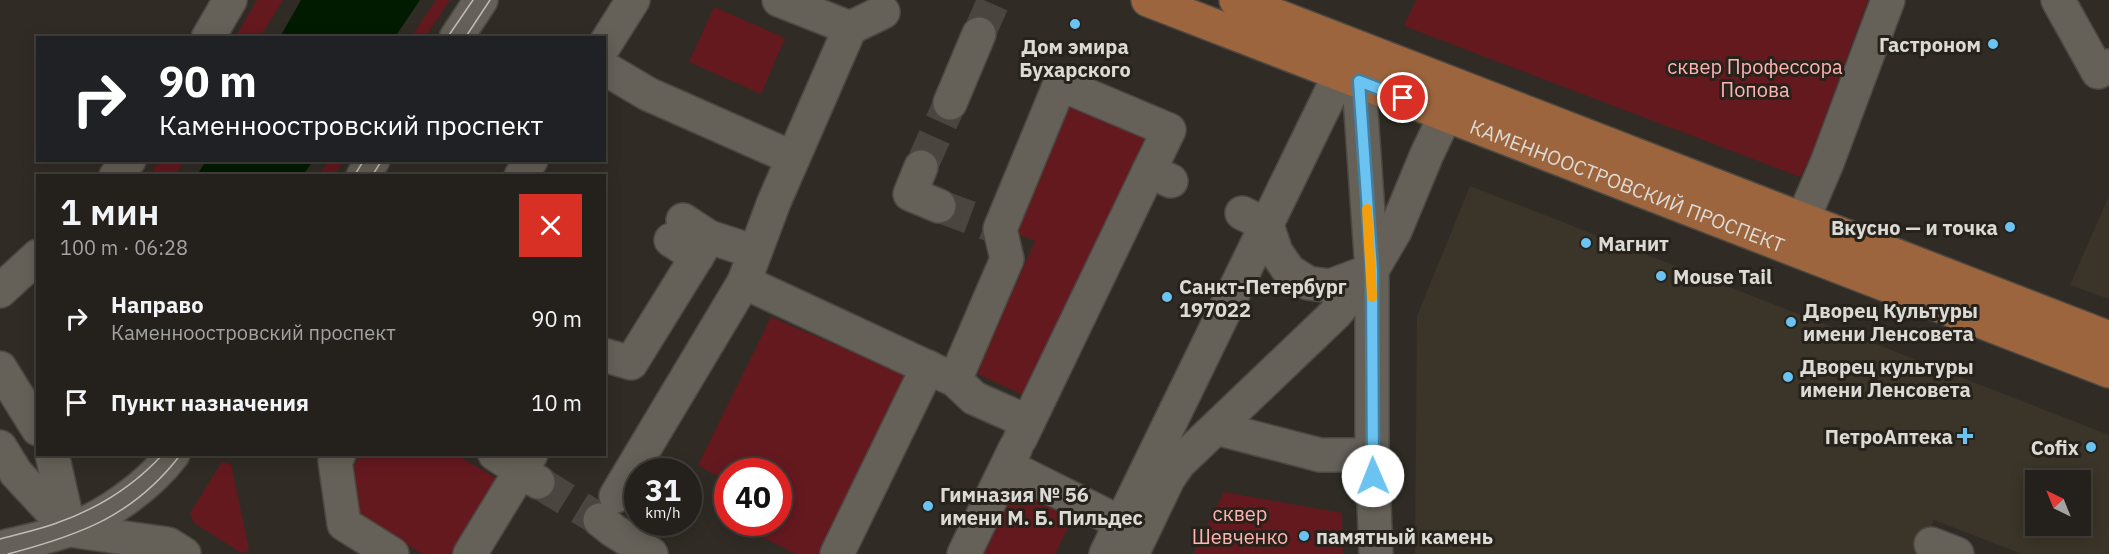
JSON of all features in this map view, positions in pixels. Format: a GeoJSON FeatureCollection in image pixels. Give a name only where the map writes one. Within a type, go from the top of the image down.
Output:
{"type":"FeatureCollection","features":[{"type":"Feature","properties":{"kind":"main road","name":"КАМЕННООСТРОВСКИЙ ПРОСПЕКТ"},"geometry":{"type":"LineString","coordinates":[[1148,0],[1803,219],[2109,338]]}},
{"type":"Feature","properties":{"kind":"main road","name":"КАМЕННООСТРОВСКИЙ ПРОСПЕКТ"},"geometry":{"type":"LineString","coordinates":[[1236,0],[1352,67],[1446,114],[2109,371]]}},
{"type":"Feature","properties":{"kind":"street"},"geometry":{"type":"LineString","coordinates":[[209,36],[230,0]]}},
{"type":"Feature","properties":{"kind":"street"},"geometry":{"type":"LineString","coordinates":[[457,36],[481,0]]}},
{"type":"Feature","properties":{"kind":"street"},"geometry":{"type":"LineString","coordinates":[[606,43],[633,0]]}},
{"type":"Feature","properties":{"kind":"street"},"geometry":{"type":"LineString","coordinates":[[778,0],[850,28]]}},
{"type":"Feature","properties":{"kind":"street"},"geometry":{"type":"LineString","coordinates":[[1803,219],[1827,163],[1888,0]]}},
{"type":"Feature","properties":{"kind":"street"},"geometry":{"type":"LineString","coordinates":[[2058,0],[2098,72],[2109,66]]}},
{"type":"Feature","properties":{"kind":"street"},"geometry":{"type":"LineString","coordinates":[[651,554],[607,525],[744,282],[793,158],[850,28],[883,12]]}},
{"type":"Feature","properties":{"kind":"street"},"geometry":{"type":"LineString","coordinates":[[950,103],[979,33]]}},
{"type":"Feature","properties":{"kind":"street"},"geometry":{"type":"LineString","coordinates":[[1106,554],[1254,219],[1352,67]]}},
{"type":"Feature","properties":{"kind":"street"},"geometry":{"type":"LineString","coordinates":[[1352,67],[1372,270],[1372,455],[1376,554]]}},
{"type":"Feature","properties":{"kind":"street"},"geometry":{"type":"LineString","coordinates":[[606,69],[648,94],[793,158]]}},
{"type":"Feature","properties":{"kind":"street"},"geometry":{"type":"LineString","coordinates":[[837,554],[1007,259],[995,227],[1060,84],[1169,130],[1160,176],[1018,444],[964,554]]}},
{"type":"Feature","properties":{"kind":"street"},"geometry":{"type":"LineString","coordinates":[[1132,554],[1179,463],[1336,313],[1372,270],[1395,231],[1446,114]]}},
{"type":"Feature","properties":{"kind":"street"},"geometry":{"type":"LineString","coordinates":[[118,174],[127,162]]}},
{"type":"Feature","properties":{"kind":"street"},"geometry":{"type":"LineString","coordinates":[[921,167],[910,194],[939,206]]}},
{"type":"Feature","properties":{"kind":"street"},"geometry":{"type":"LineString","coordinates":[[1254,219],[1289,271],[1308,283],[1330,286],[1372,270]]}},
{"type":"Feature","properties":{"kind":"street"},"geometry":{"type":"LineString","coordinates":[[606,356],[631,363],[690,238],[755,252]]}},
{"type":"Feature","properties":{"kind":"street"},"geometry":{"type":"LineString","coordinates":[[0,291],[36,258]]}},
{"type":"Feature","properties":{"kind":"street"},"geometry":{"type":"LineString","coordinates":[[744,282],[941,373],[974,398],[1018,444],[1121,524]]}},
{"type":"Feature","properties":{"kind":"street"},"geometry":{"type":"LineString","coordinates":[[0,368],[36,426]]}},
{"type":"Feature","properties":{"kind":"street"},"geometry":{"type":"LineString","coordinates":[[1216,428],[1320,455],[1372,455]]}},
{"type":"Feature","properties":{"kind":"street"},"geometry":{"type":"LineString","coordinates":[[52,456],[68,542]]}},
{"type":"Feature","properties":{"kind":"street"},"geometry":{"type":"LineString","coordinates":[[68,542],[125,500],[152,477],[171,456]]}},
{"type":"Feature","properties":{"kind":"street"},"geometry":{"type":"LineString","coordinates":[[338,456],[335,461],[344,524],[392,554]]}},
{"type":"Feature","properties":{"kind":"street"},"geometry":{"type":"LineString","coordinates":[[8,460],[68,542]]}},
{"type":"Feature","properties":{"kind":"street"},"geometry":{"type":"LineString","coordinates":[[470,554],[521,465]]}},
{"type":"Feature","properties":{"kind":"street"},"geometry":{"type":"LineString","coordinates":[[0,548],[68,542],[168,544],[184,554]]}},
{"type":"Feature","properties":{"kind":"shaded area"},"geometry":{"type":"Polygon","coordinates":[[[301,0],[420,0],[396,36],[281,36],[301,0]]]}},
{"type":"Feature","properties":{"kind":"shaded area"},"geometry":{"type":"Polygon","coordinates":[[[205,162],[312,162],[304,174],[198,174],[205,162]]]}},
{"type":"Feature","properties":{"kind":"shaded area","name":"Дворец культуры имени Ленсовета"},"geometry":{"type":"Polygon","coordinates":[[[1470,186],[2109,435],[2109,554],[2022,554],[1934,520],[1920,554],[1415,554],[1417,316],[1470,186]]]}},
{"type":"Feature","properties":{"kind":"shaded area"},"geometry":{"type":"Polygon","coordinates":[[[2109,196],[2109,299],[2070,285],[2109,196]]]}},
{"type":"Feature","properties":{"kind":"green space"},"geometry":{"type":"Polygon","coordinates":[[[257,0],[283,0],[261,36],[236,36],[257,0]]]}},
{"type":"Feature","properties":{"kind":"green space"},"geometry":{"type":"Polygon","coordinates":[[[436,0],[450,0],[426,36],[412,36],[436,0]]]}},
{"type":"Feature","properties":{"kind":"green space","name":"сквер Профессора Попова"},"geometry":{"type":"Polygon","coordinates":[[[1416,0],[1868,0],[1810,157],[1800,177],[1404,26],[1416,0]]]}},
{"type":"Feature","properties":{"kind":"green space"},"geometry":{"type":"Polygon","coordinates":[[[714,7],[785,38],[761,94],[689,62],[714,7]]]}},
{"type":"Feature","properties":{"kind":"green space"},"geometry":{"type":"Polygon","coordinates":[[[1062,104],[1148,139],[1027,397],[976,373],[1035,241],[1008,230],[1062,104]]]}},
{"type":"Feature","properties":{"kind":"green space"},"geometry":{"type":"Polygon","coordinates":[[[159,162],[183,162],[176,174],[150,174],[159,162]]]}},
{"type":"Feature","properties":{"kind":"green space"},"geometry":{"type":"Polygon","coordinates":[[[328,162],[343,162],[335,174],[320,174],[328,162]]]}},
{"type":"Feature","properties":{"kind":"green space"},"geometry":{"type":"Polygon","coordinates":[[[771,317],[911,377],[823,554],[796,554],[760,536],[792,536],[792,458],[714,458],[714,474],[702,467],[701,458],[771,317]]]}},
{"type":"Feature","properties":{"kind":"green space"},"geometry":{"type":"Polygon","coordinates":[[[360,456],[459,456],[499,480],[455,554],[422,554],[359,513],[354,465],[360,456]]]}},
{"type":"Feature","properties":{"kind":"green space"},"geometry":{"type":"Polygon","coordinates":[[[222,462],[231,464],[249,549],[243,554],[194,523],[190,513],[222,462]]]}},
{"type":"Feature","properties":{"kind":"green space"},"geometry":{"type":"Polygon","coordinates":[[[1015,486],[1074,515],[1055,554],[982,554],[1015,486]]]}},
{"type":"Feature","properties":{"kind":"green space","name":"сквер Шевченко"},"geometry":{"type":"Polygon","coordinates":[[[1224,492],[1342,513],[1343,554],[1193,554],[1224,492]]]}},
{"type":"Feature","properties":{"kind":"pier"},"geometry":{"type":"Polygon","coordinates":[[[36,349],[36,456],[44,456],[0,483],[0,370],[36,349]]]}},
{"type":"Feature","properties":{"kind":"tunnel"},"geometry":{"type":"LineString","coordinates":[[979,34],[994,0]]}},
{"type":"Feature","properties":{"kind":"tunnel"},"geometry":{"type":"LineString","coordinates":[[921,167],[950,103]]}},
{"type":"Feature","properties":{"kind":"tunnel"},"geometry":{"type":"LineString","coordinates":[[939,206],[990,225]]}},
{"type":"Feature","properties":{"kind":"tunnel"},"geometry":{"type":"LineString","coordinates":[[538,482],[600,520]]}},
{"type":"Feature","properties":{"kind":"tram line"},"geometry":{"type":"LineString","coordinates":[[448,36],[473,0]]}},
{"type":"Feature","properties":{"kind":"tram line"},"geometry":{"type":"LineString","coordinates":[[466,36],[490,0]]}},
{"type":"Feature","properties":{"kind":"tram line"},"geometry":{"type":"LineString","coordinates":[[355,174],[363,162]]}},
{"type":"Feature","properties":{"kind":"tram line"},"geometry":{"type":"LineString","coordinates":[[373,174],[381,162]]}},
{"type":"Feature","properties":{"kind":"tram line"},"geometry":{"type":"LineString","coordinates":[[0,539],[54,524],[84,512],[127,487],[161,456]]}},
{"type":"Feature","properties":{"kind":"tram line"},"geometry":{"type":"LineString","coordinates":[[8,554],[82,530],[125,508],[163,475],[179,456]]}},
{"type":"Feature","properties":{"kind":"slow traffic"},"geometry":{"type":"LineString","coordinates":[[1367,209],[1372,297]]}},
{"type":"Feature","properties":{"kind":"place","name":"Дом эмира Бухарского"},"geometry":{"type":"Point","coordinates":[1075,24]}},
{"type":"Feature","properties":{"kind":"place","name":"Гастроном"},"geometry":{"type":"Point","coordinates":[1993,44]}},
{"type":"Feature","properties":{"kind":"place","name":"Вкусно — и точка"},"geometry":{"type":"Point","coordinates":[2010,227]}},
{"type":"Feature","properties":{"kind":"place","name":"Магнит"},"geometry":{"type":"Point","coordinates":[1586,243]}},
{"type":"Feature","properties":{"kind":"place","name":"Mouse Tail"},"geometry":{"type":"Point","coordinates":[1661,276]}},
{"type":"Feature","properties":{"kind":"place","name":"Санкт-Петербург 197022"},"geometry":{"type":"Point","coordinates":[1167,297]}},
{"type":"Feature","properties":{"kind":"place","name":"Дворец Культуры имени Ленсовета"},"geometry":{"type":"Point","coordinates":[1791,322]}},
{"type":"Feature","properties":{"kind":"place","name":"Дворец культуры имени Ленсовета"},"geometry":{"type":"Point","coordinates":[1788,377]}},
{"type":"Feature","properties":{"kind":"place","name":"ПетроАптека"},"geometry":{"type":"Point","coordinates":[1965,436]}},
{"type":"Feature","properties":{"kind":"place","name":"Cofix"},"geometry":{"type":"Point","coordinates":[2091,447]}},
{"type":"Feature","properties":{"kind":"place","name":"Гимназия № 56 имени М. Б. Пильдес"},"geometry":{"type":"Point","coordinates":[928,506]}},
{"type":"Feature","properties":{"kind":"place","name":"памятный камень"},"geometry":{"type":"Point","coordinates":[1304,536]}},
{"type":"Feature","properties":{"kind":"route"},"geometry":{"type":"LineString","coordinates":[[1373,476],[1372,270],[1359,81],[1403,98]]}}]}
